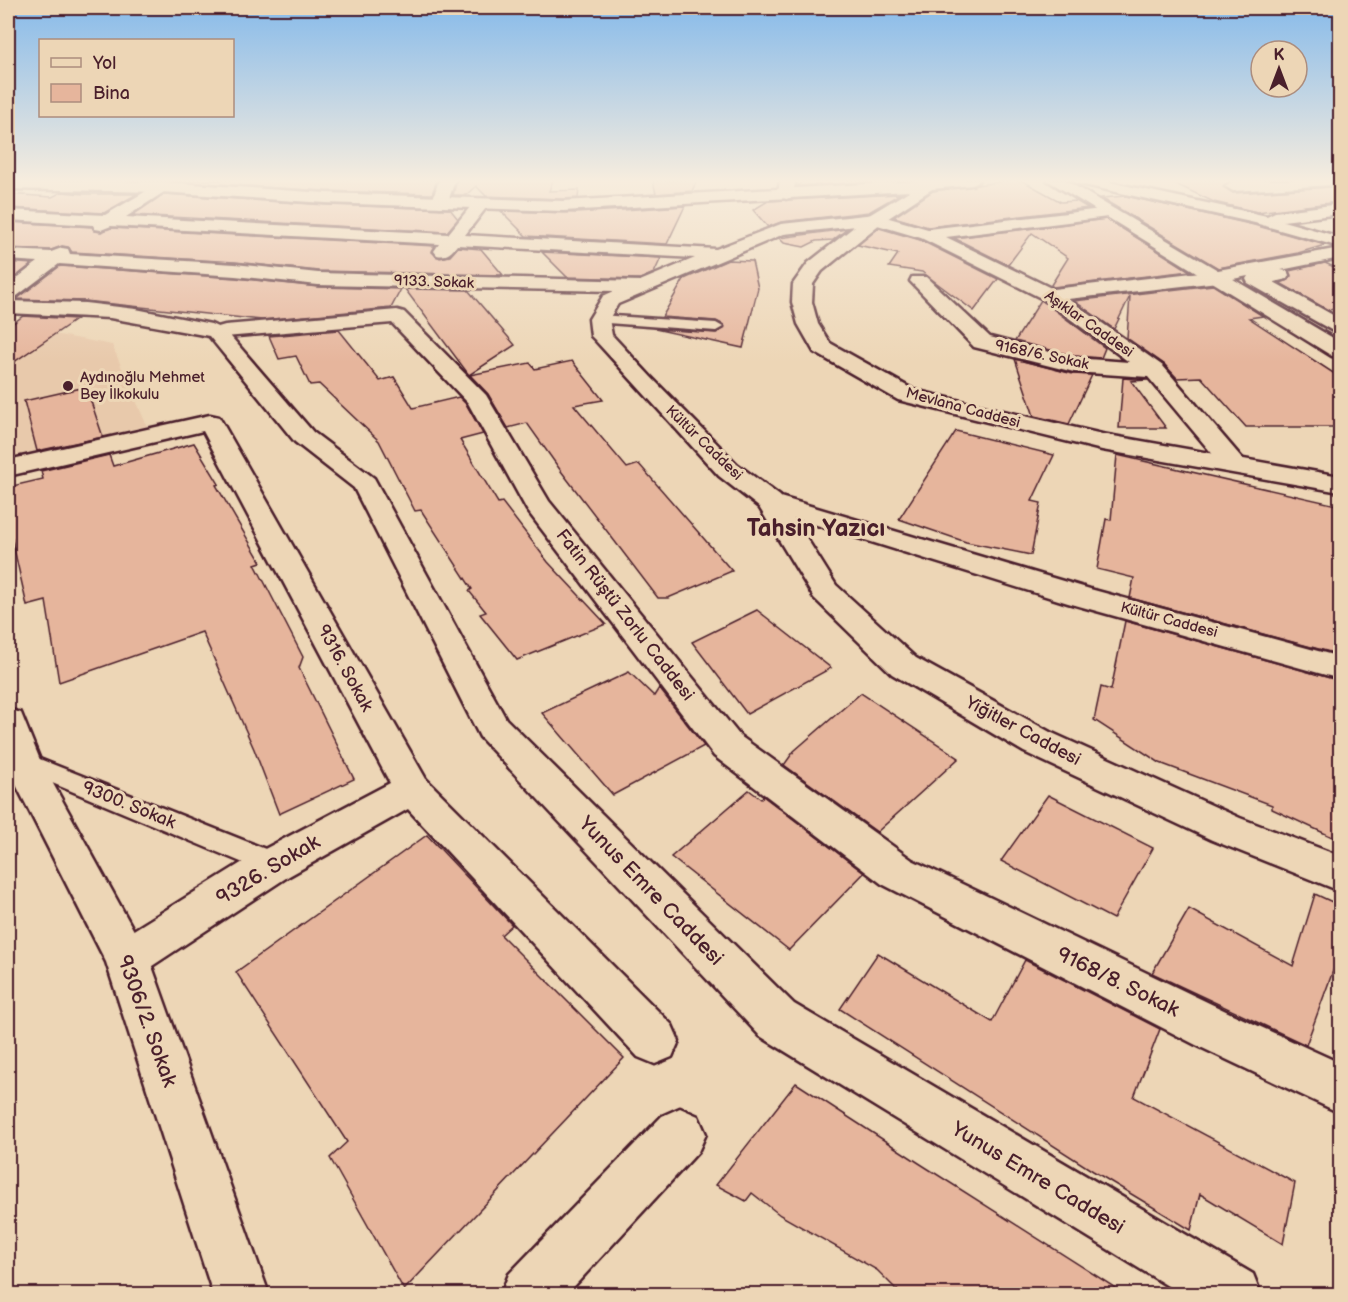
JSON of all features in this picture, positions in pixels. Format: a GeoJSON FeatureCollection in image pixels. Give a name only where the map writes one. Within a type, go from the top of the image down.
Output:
{"type":"FeatureCollection","features":[{"type":"Feature","properties":{"kind":"street"},"geometry":{"type":"LineString","coordinates":[[9,299],[54,258],[79,241]]}},
{"type":"Feature","properties":{"kind":"street"},"geometry":{"type":"LineString","coordinates":[[9,299],[45,306],[126,312],[218,332],[397,316],[451,241]]}},
{"type":"Feature","properties":{"kind":"street"},"geometry":{"type":"LineString","coordinates":[[484,241],[721,254]]}},
{"type":"Feature","properties":{"kind":"street"},"geometry":{"type":"LineString","coordinates":[[600,318],[610,300],[754,241]]}},
{"type":"Feature","properties":{"kind":"street","name":"Mevlana Caddesi"},"geometry":{"type":"LineString","coordinates":[[848,241],[815,267],[804,284],[802,302],[808,324],[822,347],[906,395],[1102,442],[1341,484]]}},
{"type":"Feature","properties":{"kind":"street","name":"Aşıklar Caddesi"},"geometry":{"type":"LineString","coordinates":[[941,241],[1050,295],[1155,371],[1234,464]]}},
{"type":"Feature","properties":{"kind":"street"},"geometry":{"type":"LineString","coordinates":[[1158,241],[1341,351]]}},
{"type":"Feature","properties":{"kind":"street"},"geometry":{"type":"LineString","coordinates":[[1050,295],[1218,276],[1341,253]]}},
{"type":"Feature","properties":{"kind":"street","name":"9133. Sokak"},"geometry":{"type":"LineString","coordinates":[[8,255],[235,270],[318,279],[646,286]]}},
{"type":"Feature","properties":{"kind":"street"},"geometry":{"type":"LineString","coordinates":[[1341,265],[1255,279],[1341,327]]}},
{"type":"Feature","properties":{"kind":"street","name":"9168/6. Sokak"},"geometry":{"type":"LineString","coordinates":[[919,281],[982,342],[1074,365],[1155,371]]}},
{"type":"Feature","properties":{"kind":"street","name":"Fatin Rüştü Zorlu Caddesi"},"geometry":{"type":"LineString","coordinates":[[397,316],[478,400],[537,504],[727,746],[897,872]]}},
{"type":"Feature","properties":{"kind":"street","name":"Kültür Caddesi"},"geometry":{"type":"LineString","coordinates":[[600,318],[602,336],[643,382],[728,470],[770,502],[1079,596],[1341,668]]}},
{"type":"Feature","properties":{"kind":"street","name":"Yunus Emre Caddesi"},"geometry":{"type":"LineString","coordinates":[[218,332],[304,437],[365,484],[493,728],[777,1020],[1233,1294]]}},
{"type":"Feature","properties":{"kind":"street","name":"9316. Sokak"},"geometry":{"type":"LineString","coordinates":[[8,468],[210,422],[412,789],[655,1041]]}},
{"type":"Feature","properties":{"kind":"street","name":"Yiğitler Caddesi"},"geometry":{"type":"LineString","coordinates":[[770,502],[825,591],[904,666],[1037,742],[1226,829],[1341,873]]}},
{"type":"Feature","properties":{"kind":"street","name":"9306/2. Sokak"},"geometry":{"type":"LineString","coordinates":[[15,741],[127,958],[241,1294]]}},
{"type":"Feature","properties":{"kind":"street","name":"9326. Sokak"},"geometry":{"type":"LineString","coordinates":[[127,958],[274,864],[412,789]]}},
{"type":"Feature","properties":{"kind":"street","name":"9168/8. Sokak"},"geometry":{"type":"LineString","coordinates":[[897,872],[1213,1029],[1341,1088]]}},
{"type":"Feature","properties":{"kind":"street"},"geometry":{"type":"LineString","coordinates":[[529,1294],[680,1134]]}},
{"type":"Feature","properties":{"kind":"lane"},"geometry":{"type":"LineString","coordinates":[[600,318],[717,327]]}},
{"type":"Feature","properties":{"kind":"lane","name":"9300. Sokak"},"geometry":{"type":"LineString","coordinates":[[15,741],[274,864]]}},
{"type":"Feature","properties":{"kind":"shaded area","name":"Aydınoğlu Mehmet Bey İlkokulu"},"geometry":{"type":"Polygon","coordinates":[[[17,327],[112,345],[147,426],[8,459],[8,331],[17,327]]]}},
{"type":"Feature","properties":{"kind":"building"},"geometry":{"type":"Polygon","coordinates":[[[8,241],[341,241],[435,246],[432,252],[440,258],[450,256],[458,247],[481,249],[503,275],[318,271],[235,262],[72,252],[68,247],[62,246],[51,250],[8,248],[8,241]]]}},
{"type":"Feature","properties":{"kind":"building"},"geometry":{"type":"Polygon","coordinates":[[[610,241],[669,241],[667,244],[610,241]]]}},
{"type":"Feature","properties":{"kind":"building"},"geometry":{"type":"Polygon","coordinates":[[[782,241],[820,241],[804,247],[782,241]]]}},
{"type":"Feature","properties":{"kind":"building"},"geometry":{"type":"Polygon","coordinates":[[[863,241],[922,241],[998,279],[974,311],[922,272],[889,267],[898,254],[858,245],[863,241]]]}},
{"type":"Feature","properties":{"kind":"building"},"geometry":{"type":"Polygon","coordinates":[[[960,241],[1026,241],[1008,265],[960,241]]]}},
{"type":"Feature","properties":{"kind":"building"},"geometry":{"type":"Polygon","coordinates":[[[1043,241],[1142,241],[1190,271],[1053,287],[1051,285],[1068,258],[1043,241]]]}},
{"type":"Feature","properties":{"kind":"building"},"geometry":{"type":"Polygon","coordinates":[[[1172,241],[1310,241],[1325,245],[1298,253],[1218,268],[1172,241]]]}},
{"type":"Feature","properties":{"kind":"building"},"geometry":{"type":"Polygon","coordinates":[[[542,252],[661,258],[654,273],[640,279],[567,277],[542,252]]]}},
{"type":"Feature","properties":{"kind":"building"},"geometry":{"type":"Polygon","coordinates":[[[728,260],[752,261],[758,288],[743,348],[655,329],[716,333],[724,329],[724,325],[716,321],[662,317],[684,279],[728,260]]]}},
{"type":"Feature","properties":{"kind":"building"},"geometry":{"type":"Polygon","coordinates":[[[8,262],[32,264],[8,283],[8,262]]]}},
{"type":"Feature","properties":{"kind":"building"},"geometry":{"type":"Polygon","coordinates":[[[1325,263],[1341,270],[1341,308],[1328,310],[1280,283],[1289,280],[1291,276],[1289,271],[1325,263]]]}},
{"type":"Feature","properties":{"kind":"building"},"geometry":{"type":"Polygon","coordinates":[[[60,266],[235,278],[318,287],[401,289],[391,308],[262,320],[85,301],[12,299],[18,298],[60,266]]]}},
{"type":"Feature","properties":{"kind":"building"},"geometry":{"type":"Polygon","coordinates":[[[1213,285],[1263,316],[1249,318],[1341,378],[1341,427],[1246,427],[1201,377],[1177,378],[1164,364],[1127,338],[1130,296],[1114,329],[1074,301],[1213,285]]]}},
{"type":"Feature","properties":{"kind":"building"},"geometry":{"type":"Polygon","coordinates":[[[405,289],[468,290],[515,345],[469,375],[405,289]]]}},
{"type":"Feature","properties":{"kind":"building"},"geometry":{"type":"Polygon","coordinates":[[[1041,300],[1105,348],[1101,358],[1074,356],[1015,341],[1041,300]]]}},
{"type":"Feature","properties":{"kind":"building"},"geometry":{"type":"Polygon","coordinates":[[[23,316],[77,319],[8,366],[8,327],[23,316]]]}},
{"type":"Feature","properties":{"kind":"building"},"geometry":{"type":"Polygon","coordinates":[[[339,330],[380,381],[394,377],[413,408],[459,397],[466,404],[483,434],[460,440],[498,503],[502,502],[548,562],[606,624],[517,660],[480,614],[486,612],[469,591],[472,589],[421,510],[415,511],[379,441],[319,384],[310,385],[296,356],[279,359],[269,336],[339,330]]]}},
{"type":"Feature","properties":{"kind":"building"},"geometry":{"type":"Polygon","coordinates":[[[1015,359],[1073,374],[1092,375],[1069,424],[1034,416],[1015,359]]]}},
{"type":"Feature","properties":{"kind":"building"},"geometry":{"type":"Polygon","coordinates":[[[572,361],[603,400],[574,405],[627,468],[639,464],[732,571],[668,598],[658,598],[527,423],[508,428],[488,394],[470,375],[530,363],[535,369],[572,361]]]}},
{"type":"Feature","properties":{"kind":"building"},"geometry":{"type":"Polygon","coordinates":[[[1123,378],[1148,380],[1131,381],[1166,428],[1119,428],[1123,378]]]}},
{"type":"Feature","properties":{"kind":"building","name":"Aydınoğlu Mehmet Bey İlkokulu"},"geometry":{"type":"Polygon","coordinates":[[[86,387],[103,437],[37,451],[24,401],[86,387]]]}},
{"type":"Feature","properties":{"kind":"building"},"geometry":{"type":"Polygon","coordinates":[[[956,431],[1054,455],[1032,501],[1041,503],[1031,555],[966,542],[899,519],[956,431]]]}},
{"type":"Feature","properties":{"kind":"building"},"geometry":{"type":"Polygon","coordinates":[[[194,443],[261,562],[255,564],[303,657],[299,668],[354,779],[279,814],[254,749],[202,632],[59,682],[46,601],[27,606],[8,522],[8,487],[43,479],[41,471],[109,455],[113,466],[194,443]]]}},
{"type":"Feature","properties":{"kind":"building"},"geometry":{"type":"Polygon","coordinates":[[[1117,455],[1341,506],[1341,655],[1130,598],[1134,578],[1097,569],[1106,519],[1111,520],[1117,455]]]}},
{"type":"Feature","properties":{"kind":"building"},"geometry":{"type":"Polygon","coordinates":[[[757,610],[831,668],[747,714],[692,642],[757,610]]]}},
{"type":"Feature","properties":{"kind":"building"},"geometry":{"type":"Polygon","coordinates":[[[1125,621],[1341,681],[1341,841],[1272,809],[1272,805],[1160,763],[1094,720],[1101,687],[1111,690],[1125,621]]]}},
{"type":"Feature","properties":{"kind":"building"},"geometry":{"type":"Polygon","coordinates":[[[629,672],[654,696],[659,688],[704,746],[613,795],[542,713],[629,672]]]}},
{"type":"Feature","properties":{"kind":"building"},"geometry":{"type":"Polygon","coordinates":[[[861,693],[959,758],[877,832],[784,765],[794,751],[861,693]]]}},
{"type":"Feature","properties":{"kind":"building"},"geometry":{"type":"Polygon","coordinates":[[[749,790],[761,799],[763,796],[864,873],[789,950],[671,857],[749,790]]]}},
{"type":"Feature","properties":{"kind":"building"},"geometry":{"type":"Polygon","coordinates":[[[1048,795],[1153,848],[1113,919],[1001,861],[1048,795]]]}},
{"type":"Feature","properties":{"kind":"building"},"geometry":{"type":"Polygon","coordinates":[[[427,835],[512,925],[501,935],[624,1058],[404,1290],[330,1158],[347,1142],[236,972],[427,835]]]}},
{"type":"Feature","properties":{"kind":"building"},"geometry":{"type":"Polygon","coordinates":[[[1315,894],[1341,906],[1341,949],[1306,1045],[1152,973],[1189,909],[1293,966],[1315,894]]]}},
{"type":"Feature","properties":{"kind":"building"},"geometry":{"type":"Polygon","coordinates":[[[878,953],[992,1022],[1025,960],[1160,1029],[1134,1097],[1295,1183],[1283,1244],[1200,1194],[1191,1230],[1093,1171],[840,1009],[878,953]]]}},
{"type":"Feature","properties":{"kind":"building"},"geometry":{"type":"Polygon","coordinates":[[[796,1083],[1125,1294],[901,1294],[877,1270],[780,1215],[752,1193],[746,1201],[716,1185],[796,1083]]]}},
{"type":"Feature","properties":{"kind":"place","name":"Aydınoğlu Mehmet Bey İlkokulu"},"geometry":{"type":"Point","coordinates":[68,386]}},
{"type":"Feature","properties":{"kind":"district","name":"Tahsin Yazıcı"},"geometry":{"type":"Point","coordinates":[816,528]}}]}
